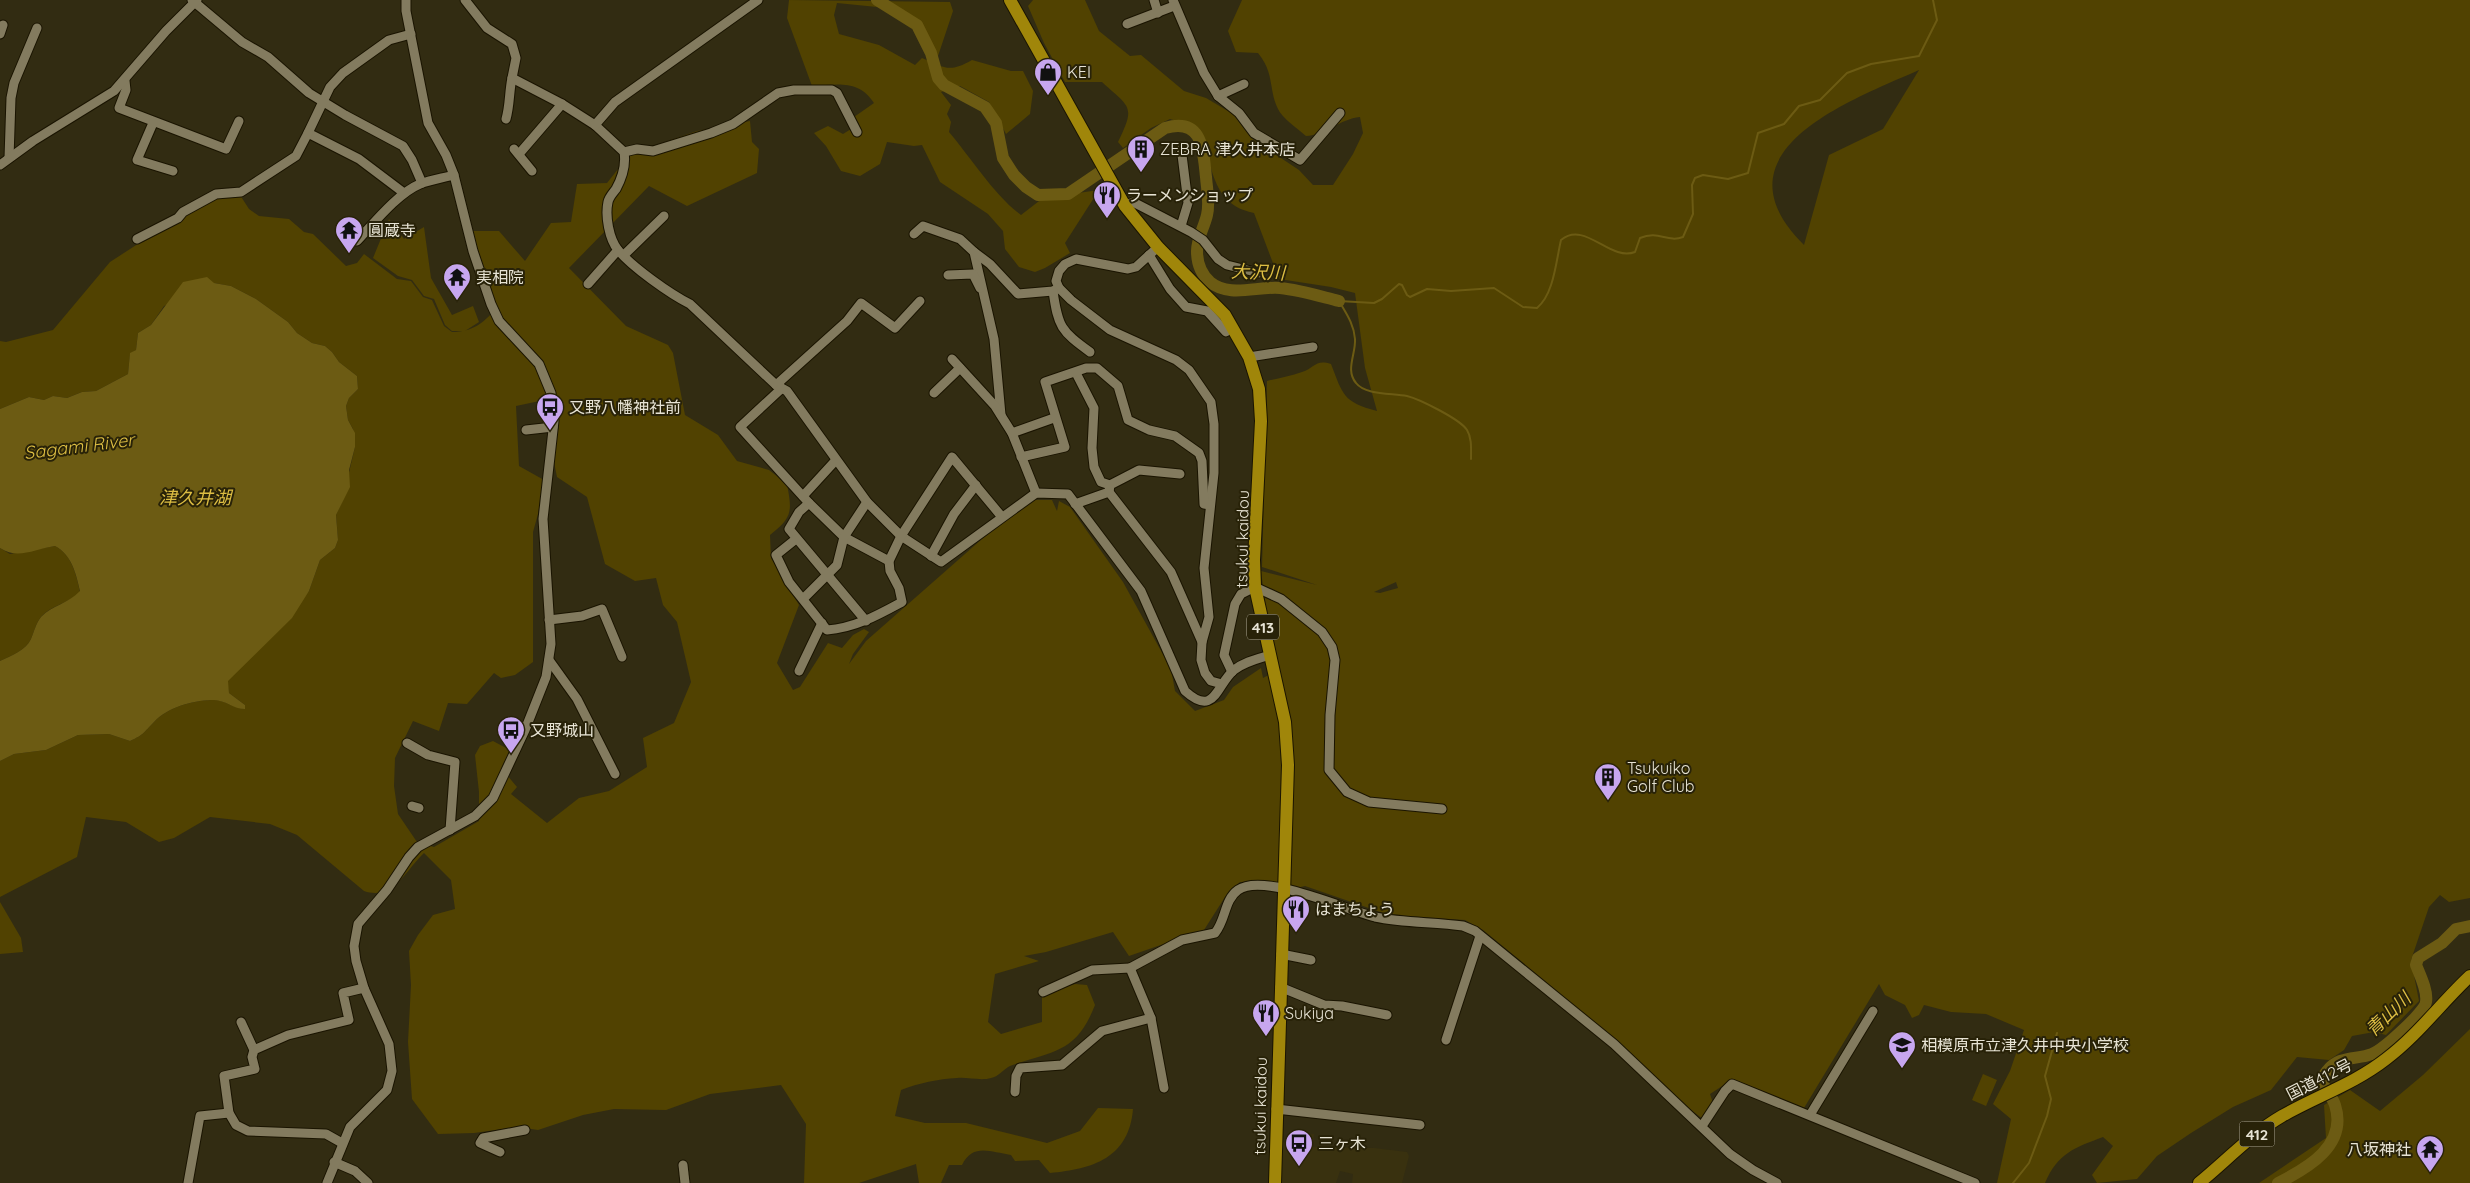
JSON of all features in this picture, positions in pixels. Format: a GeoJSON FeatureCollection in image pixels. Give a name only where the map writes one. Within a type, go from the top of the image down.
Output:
{"type":"FeatureCollection","features":[{"type":"Feature","properties":{"kind":"highway","name":"tsukui kaidou"},"geometry":{"type":"LineString","coordinates":[[1010,0],[1125,206],[1154,251],[1225,315],[1250,357],[1259,388],[1262,421],[1254,560],[1255,587],[1287,742],[1275,1183]]}},
{"type":"Feature","properties":{"kind":"highway","name":"国道412号"},"geometry":{"type":"LineString","coordinates":[[2199,1183],[2280,1117],[2328,1093],[2386,1059],[2420,1030],[2470,976]]}},
{"type":"Feature","properties":{"kind":"street"},"geometry":{"type":"LineString","coordinates":[[327,1183],[342,1143],[357,1118],[387,1090],[392,1071],[389,1044],[364,988],[354,946],[358,924],[387,890],[418,847],[474,816],[493,798],[526,730],[546,678],[549,660],[549,620],[543,518],[553,427],[551,393],[539,364],[499,321],[491,304],[473,251],[454,175],[446,155],[428,123],[406,11],[406,0]]}},
{"type":"Feature","properties":{"kind":"street"},"geometry":{"type":"LineString","coordinates":[[465,0],[487,28],[512,44],[516,58],[508,93],[509,107],[506,119]]}},
{"type":"Feature","properties":{"kind":"street"},"geometry":{"type":"LineString","coordinates":[[594,124],[615,102],[758,0]]}},
{"type":"Feature","properties":{"kind":"street"},"geometry":{"type":"LineString","coordinates":[[1154,0],[1158,13]]}},
{"type":"Feature","properties":{"kind":"street"},"geometry":{"type":"LineString","coordinates":[[0,166],[9,158],[104,99],[125,81],[166,31],[194,1],[242,42],[268,57],[309,93],[403,146],[412,160],[422,183]]}},
{"type":"Feature","properties":{"kind":"street"},"geometry":{"type":"LineString","coordinates":[[1127,24],[1158,13],[1174,3],[1204,73],[1218,96],[1240,113],[1254,133],[1300,160],[1340,113]]}},
{"type":"Feature","properties":{"kind":"street"},"geometry":{"type":"LineString","coordinates":[[9,158],[11,98],[14,83],[36,28]]}},
{"type":"Feature","properties":{"kind":"street"},"geometry":{"type":"LineString","coordinates":[[137,239],[178,218],[183,212],[200,201],[216,194],[241,192],[296,156],[330,87],[343,73],[389,40],[411,34]]}},
{"type":"Feature","properties":{"kind":"street"},"geometry":{"type":"LineString","coordinates":[[512,78],[562,104],[594,124],[624,152],[625,160],[620,180],[608,200],[607,210],[609,229],[621,252],[672,295],[690,304],[779,387],[787,391],[866,502],[900,536],[941,562],[1036,494],[1068,494],[1141,592],[1185,691],[1192,697],[1202,700],[1212,699],[1219,693],[1222,684],[1232,672],[1249,661],[1270,655]]}},
{"type":"Feature","properties":{"kind":"street"},"geometry":{"type":"LineString","coordinates":[[125,81],[126,90],[119,108],[153,123],[226,149],[239,121]]}},
{"type":"Feature","properties":{"kind":"street"},"geometry":{"type":"LineString","coordinates":[[1218,96],[1244,84]]}},
{"type":"Feature","properties":{"kind":"street"},"geometry":{"type":"LineString","coordinates":[[624,152],[637,149],[653,151],[711,134],[733,124],[778,93],[794,90],[832,90],[837,93],[857,132]]}},
{"type":"Feature","properties":{"kind":"street"},"geometry":{"type":"LineString","coordinates":[[532,171],[516,151],[562,104]]}},
{"type":"Feature","properties":{"kind":"street"},"geometry":{"type":"LineString","coordinates":[[153,123],[138,160],[172,171]]}},
{"type":"Feature","properties":{"kind":"street"},"geometry":{"type":"LineString","coordinates":[[308,132],[359,159],[404,193]]}},
{"type":"Feature","properties":{"kind":"street"},"geometry":{"type":"LineString","coordinates":[[1181,147],[1188,203],[1181,226]]}},
{"type":"Feature","properties":{"kind":"street"},"geometry":{"type":"LineString","coordinates":[[356,241],[404,193],[422,183],[454,175]]}},
{"type":"Feature","properties":{"kind":"street"},"geometry":{"type":"LineString","coordinates":[[1125,206],[1133,202],[1192,232],[1203,240],[1218,260],[1227,265],[1259,273]]}},
{"type":"Feature","properties":{"kind":"street"},"geometry":{"type":"LineString","coordinates":[[588,284],[621,252],[664,216]]}},
{"type":"Feature","properties":{"kind":"street"},"geometry":{"type":"LineString","coordinates":[[914,234],[923,226],[960,238],[990,264],[1018,294],[1056,289],[1110,330],[1176,360],[1189,370],[1201,384],[1211,402],[1214,424],[1214,473],[1204,568],[1209,617],[1202,642],[1201,660],[1204,673],[1211,680],[1222,684]]}},
{"type":"Feature","properties":{"kind":"street"},"geometry":{"type":"LineString","coordinates":[[1090,352],[1065,334],[1059,322],[1056,281],[1059,271],[1065,264],[1076,260],[1128,269],[1136,266],[1154,251],[1170,289],[1186,307],[1207,311],[1226,332]]}},
{"type":"Feature","properties":{"kind":"street"},"geometry":{"type":"LineString","coordinates":[[974,252],[994,339],[1001,415]]}},
{"type":"Feature","properties":{"kind":"street"},"geometry":{"type":"LineString","coordinates":[[948,275],[973,274],[984,294]]}},
{"type":"Feature","properties":{"kind":"street"},"geometry":{"type":"LineString","coordinates":[[889,561],[844,537],[806,500],[740,427],[847,321],[861,303],[895,328],[920,302]]}},
{"type":"Feature","properties":{"kind":"street"},"geometry":{"type":"LineString","coordinates":[[1250,357],[1313,347]]}},
{"type":"Feature","properties":{"kind":"street"},"geometry":{"type":"LineString","coordinates":[[952,360],[996,406],[1012,434],[1036,494]]}},
{"type":"Feature","properties":{"kind":"street"},"geometry":{"type":"LineString","coordinates":[[934,393],[960,368]]}},
{"type":"Feature","properties":{"kind":"street"},"geometry":{"type":"LineString","coordinates":[[1021,457],[1065,447],[1054,418],[1045,382],[1076,373],[1086,368],[1097,368],[1118,386],[1128,420],[1150,430],[1175,436],[1199,453],[1202,461],[1204,504],[1210,505]]}},
{"type":"Feature","properties":{"kind":"street"},"geometry":{"type":"LineString","coordinates":[[1076,373],[1094,408],[1092,448],[1094,467],[1101,482],[1110,489],[1171,572],[1202,642]]}},
{"type":"Feature","properties":{"kind":"street"},"geometry":{"type":"LineString","coordinates":[[1012,434],[1054,418]]}},
{"type":"Feature","properties":{"kind":"street"},"geometry":{"type":"LineString","coordinates":[[526,430],[553,427]]}},
{"type":"Feature","properties":{"kind":"street"},"geometry":{"type":"LineString","coordinates":[[796,539],[776,555],[789,582],[827,630],[840,629],[866,621],[902,602],[899,588],[890,571],[889,561],[900,536],[952,457],[1002,518]]}},
{"type":"Feature","properties":{"kind":"street"},"geometry":{"type":"LineString","coordinates":[[836,460],[806,500],[788,529],[866,621]]}},
{"type":"Feature","properties":{"kind":"street"},"geometry":{"type":"LineString","coordinates":[[1075,504],[1110,489],[1139,470],[1180,474]]}},
{"type":"Feature","properties":{"kind":"street"},"geometry":{"type":"LineString","coordinates":[[931,556],[954,514],[976,485]]}},
{"type":"Feature","properties":{"kind":"street"},"geometry":{"type":"LineString","coordinates":[[803,599],[828,577],[837,566],[844,537],[866,502]]}},
{"type":"Feature","properties":{"kind":"street"},"geometry":{"type":"LineString","coordinates":[[1232,672],[1224,655],[1235,604],[1241,594],[1255,587],[1281,599],[1322,632],[1332,647],[1335,660],[1330,715],[1329,770],[1347,792],[1369,802],[1442,809]]}},
{"type":"Feature","properties":{"kind":"street"},"geometry":{"type":"LineString","coordinates":[[549,620],[582,616],[602,610],[622,657]]}},
{"type":"Feature","properties":{"kind":"street"},"geometry":{"type":"LineString","coordinates":[[799,672],[822,623]]}},
{"type":"Feature","properties":{"kind":"street"},"geometry":{"type":"LineString","coordinates":[[549,660],[577,699],[615,774]]}},
{"type":"Feature","properties":{"kind":"street"},"geometry":{"type":"LineString","coordinates":[[407,743],[428,755],[455,762],[450,830]]}},
{"type":"Feature","properties":{"kind":"street"},"geometry":{"type":"LineString","coordinates":[[1043,992],[1092,970],[1130,968],[1182,940],[1215,933],[1224,920],[1227,905],[1239,889],[1256,884],[1283,889],[1374,916],[1463,926],[1480,936],[1614,1044],[1730,1154],[1753,1170],[1777,1183]]}},
{"type":"Feature","properties":{"kind":"street"},"geometry":{"type":"LineString","coordinates":[[1446,1040],[1480,936]]}},
{"type":"Feature","properties":{"kind":"street"},"geometry":{"type":"LineString","coordinates":[[1281,954],[1311,960]]}},
{"type":"Feature","properties":{"kind":"street"},"geometry":{"type":"LineString","coordinates":[[1130,968],[1151,1018],[1164,1088]]}},
{"type":"Feature","properties":{"kind":"street"},"geometry":{"type":"LineString","coordinates":[[1280,987],[1324,1005],[1342,1006],[1387,1015]]}},
{"type":"Feature","properties":{"kind":"street"},"geometry":{"type":"LineString","coordinates":[[254,1050],[288,1035],[349,1020],[343,993],[364,988]]}},
{"type":"Feature","properties":{"kind":"street"},"geometry":{"type":"LineString","coordinates":[[1810,1116],[1872,1011]]}},
{"type":"Feature","properties":{"kind":"street"},"geometry":{"type":"LineString","coordinates":[[1015,1092],[1016,1076],[1020,1068],[1062,1065],[1102,1031],[1151,1018]]}},
{"type":"Feature","properties":{"kind":"street"},"geometry":{"type":"LineString","coordinates":[[241,1022],[254,1050],[252,1057],[255,1068],[224,1076],[229,1113],[236,1125],[248,1131],[326,1134],[342,1143]]}},
{"type":"Feature","properties":{"kind":"street"},"geometry":{"type":"LineString","coordinates":[[1702,1126],[1725,1091],[1732,1084],[1974,1183]]}},
{"type":"Feature","properties":{"kind":"street"},"geometry":{"type":"LineString","coordinates":[[1276,1110],[1420,1125]]}},
{"type":"Feature","properties":{"kind":"street"},"geometry":{"type":"LineString","coordinates":[[188,1183],[200,1116],[229,1113]]}},
{"type":"Feature","properties":{"kind":"street"},"geometry":{"type":"LineString","coordinates":[[500,1152],[480,1143],[483,1138],[525,1130]]}},
{"type":"Feature","properties":{"kind":"street"},"geometry":{"type":"LineString","coordinates":[[334,1162],[355,1171],[368,1183]]}},
{"type":"Feature","properties":{"kind":"street"},"geometry":{"type":"LineString","coordinates":[[683,1165],[685,1183]]}},
{"type":"Feature","properties":{"kind":"shaded area"},"geometry":{"type":"Polygon","coordinates":[[[789,0],[950,2],[953,11],[938,56],[923,50],[918,21],[891,5],[877,7],[837,3],[834,15],[839,34],[879,45],[915,65],[922,58],[947,68],[958,67],[972,60],[1011,71],[1023,71],[1033,91],[1030,114],[1006,134],[989,102],[960,86],[941,92],[951,105],[947,114],[951,122],[949,132],[1002,198],[1021,215],[1043,198],[1099,190],[1065,243],[1070,253],[1035,272],[1019,267],[1005,249],[1003,231],[988,214],[940,182],[922,145],[914,146],[887,142],[880,164],[860,176],[841,171],[826,146],[814,133],[828,126],[843,134],[859,124],[854,117],[874,103],[868,95],[854,87],[846,85],[812,86],[787,18],[789,0]]]}},
{"type":"Feature","properties":{"kind":"shaded area"},"geometry":{"type":"Polygon","coordinates":[[[1033,0],[1085,0],[1099,31],[1130,56],[1141,55],[1184,91],[1206,98],[1233,114],[1251,138],[1299,170],[1313,185],[1333,185],[1353,154],[1363,133],[1360,117],[1353,118],[1320,133],[1306,136],[1287,120],[1278,109],[1267,68],[1258,53],[1236,52],[1228,31],[1242,0],[2470,0],[2470,898],[2449,902],[2440,895],[2429,907],[2411,960],[2419,1001],[2386,1035],[2374,1032],[2352,1036],[2344,1050],[2329,1060],[2297,1057],[2271,1090],[2233,1107],[2191,1133],[2157,1156],[2137,1179],[2097,1183],[2092,1175],[2113,1146],[2103,1137],[2075,1148],[2061,1158],[2045,1183],[1997,1183],[2011,1119],[1993,1104],[2010,1071],[2024,1030],[1986,1014],[1951,1012],[1924,1005],[1919,1015],[1912,1018],[1905,1005],[1885,995],[1879,984],[1804,1108],[1733,1079],[1710,1094],[1713,1103],[1703,1119],[1683,1104],[1615,1041],[1539,976],[1483,930],[1465,920],[1389,915],[1305,886],[1288,890],[1288,883],[1240,882],[1225,897],[1204,930],[1129,956],[1113,932],[1046,952],[1024,956],[1039,961],[995,974],[988,1022],[1001,1034],[1042,1022],[1042,995],[1075,984],[1087,985],[1095,1005],[1080,1033],[1062,1048],[1010,1066],[994,1077],[987,1079],[943,1079],[901,1090],[895,1116],[925,1123],[966,1123],[1047,1143],[1080,1131],[1098,1108],[1133,1109],[1130,1126],[1124,1139],[1116,1150],[1106,1158],[1081,1168],[1050,1173],[1039,1160],[1015,1161],[1011,1155],[977,1151],[966,1158],[962,1165],[949,1165],[941,1183],[919,1183],[916,1164],[859,1183],[804,1183],[806,1124],[781,1085],[710,1094],[666,1110],[614,1109],[583,1115],[538,1130],[518,1127],[474,1133],[438,1134],[412,1099],[408,1042],[411,985],[409,951],[433,915],[455,909],[451,880],[424,853],[391,888],[383,892],[374,893],[364,891],[297,835],[270,824],[210,817],[174,838],[159,842],[126,822],[86,817],[77,857],[0,897],[0,761],[14,754],[46,750],[78,735],[109,734],[130,741],[141,735],[166,712],[196,702],[216,700],[245,709],[245,705],[229,693],[227,681],[275,634],[309,591],[320,560],[335,548],[338,540],[336,515],[342,502],[355,447],[353,429],[348,420],[346,406],[349,398],[358,389],[357,376],[339,362],[325,346],[312,343],[297,333],[288,322],[256,299],[231,286],[214,283],[164,306],[151,325],[138,333],[136,350],[130,354],[128,374],[96,391],[82,392],[67,398],[53,396],[44,400],[29,397],[0,409],[0,341],[6,342],[53,330],[110,262],[198,205],[219,197],[240,195],[249,209],[259,216],[289,219],[304,232],[313,234],[346,266],[357,263],[364,254],[397,279],[411,281],[423,297],[432,300],[444,326],[452,332],[459,332],[477,326],[497,308],[472,231],[499,231],[525,261],[551,223],[571,222],[577,184],[607,183],[630,154],[697,131],[750,121],[752,142],[759,149],[757,173],[687,206],[649,186],[569,268],[626,326],[668,345],[673,353],[685,415],[718,435],[737,461],[769,470],[787,484],[790,501],[789,513],[778,529],[770,535],[771,558],[799,605],[777,663],[793,690],[800,687],[828,643],[842,648],[853,635],[864,629],[869,632],[853,654],[849,664],[866,641],[982,539],[1034,500],[1052,500],[1057,511],[1059,501],[1070,507],[1123,582],[1171,669],[1175,691],[1195,711],[1224,700],[1233,687],[1261,668],[1263,678],[1280,669],[1266,610],[1261,571],[1317,585],[1262,567],[1267,381],[1302,372],[1318,363],[1331,364],[1338,383],[1346,396],[1357,404],[1377,411],[1365,368],[1355,293],[1331,287],[1279,279],[1254,213],[1237,207],[1225,197],[1217,184],[1204,143],[1198,132],[1189,124],[1170,119],[1151,128],[1123,148],[1118,142],[1127,121],[1127,108],[1124,103],[1102,82],[1065,82],[1044,43],[1028,6],[1033,0]],[[1919,70],[1858,97],[1827,114],[1800,134],[1781,157],[1772,183],[1779,212],[1804,245],[1829,155],[1883,129],[1919,70]],[[549,399],[516,406],[519,466],[544,480],[533,532],[533,662],[515,675],[501,678],[494,673],[467,704],[448,703],[439,731],[413,721],[395,758],[394,786],[398,814],[417,842],[434,847],[479,821],[479,792],[475,755],[480,746],[493,741],[512,751],[502,769],[517,787],[511,794],[547,823],[579,798],[609,791],[647,767],[643,738],[674,723],[691,682],[677,622],[663,605],[656,578],[635,581],[605,564],[587,497],[557,477],[554,462],[558,404],[549,399]],[[1396,582],[1374,592],[1380,593],[1398,588],[1396,582]]]}},
{"type":"Feature","properties":{"kind":"shaded area"},"geometry":{"type":"Polygon","coordinates":[[[389,219],[404,239],[424,227],[431,278],[452,315],[473,306],[479,322],[465,331],[452,331],[445,325],[434,299],[424,296],[412,280],[398,276],[373,258],[389,219]]]}},
{"type":"Feature","properties":{"kind":"shaded area"},"geometry":{"type":"Polygon","coordinates":[[[55,546],[66,554],[75,572],[80,592],[45,613],[39,619],[29,643],[18,652],[0,661],[0,548],[10,554],[55,546]]]}},
{"type":"Feature","properties":{"kind":"shaded area"},"geometry":{"type":"Polygon","coordinates":[[[0,902],[21,938],[23,952],[0,954],[0,902]]]}},
{"type":"Feature","properties":{"kind":"shaded area"},"geometry":{"type":"Polygon","coordinates":[[[2470,1029],[2470,1183],[2259,1183],[2326,1138],[2324,1105],[2350,1090],[2380,1111],[2423,1075],[2470,1029]]]}},
{"type":"Feature","properties":{"kind":"shaded area"},"geometry":{"type":"Polygon","coordinates":[[[1983,1074],[1997,1080],[1986,1106],[1972,1100],[1983,1074]]]}},
{"type":"Feature","properties":{"kind":"shaded area"},"geometry":{"type":"Polygon","coordinates":[[[1314,1134],[1313,1147],[1374,1148],[1407,1152],[1409,1156],[1402,1183],[1352,1183],[1353,1174],[1340,1171],[1336,1183],[1281,1183],[1282,1142],[1296,1144],[1297,1135],[1314,1134]]]}},
{"type":"Feature","properties":{"kind":"water","name":"津久井湖"},"geometry":{"type":"Polygon","coordinates":[[[207,277],[214,283],[231,286],[256,299],[288,322],[297,333],[312,343],[325,346],[339,362],[357,376],[358,389],[349,398],[346,406],[348,420],[355,433],[355,447],[349,470],[350,487],[336,515],[338,540],[335,548],[320,560],[309,591],[292,618],[228,681],[229,693],[245,705],[245,709],[216,700],[196,702],[166,712],[141,735],[130,741],[109,734],[78,735],[46,750],[14,754],[0,761],[0,661],[18,652],[29,643],[39,619],[45,613],[80,591],[75,572],[66,554],[55,546],[26,553],[13,553],[0,548],[0,409],[29,397],[44,400],[53,396],[67,398],[82,392],[96,391],[128,374],[130,353],[136,350],[138,333],[151,325],[183,282],[207,277]]]}},
{"type":"Feature","properties":{"kind":"waterway","name":"大沢川"},"geometry":{"type":"LineString","coordinates":[[877,0],[917,25],[931,53],[938,78],[944,85],[985,107],[996,123],[1003,158],[1014,175],[1026,187],[1038,195],[1068,194],[1165,128],[1187,127],[1199,138],[1204,156],[1208,210],[1197,251],[1200,268],[1207,279],[1218,287],[1226,289],[1280,288],[1339,301]]}},
{"type":"Feature","properties":{"kind":"waterway"},"geometry":{"type":"LineString","coordinates":[[1339,301],[1374,303],[1382,299],[1399,284],[1402,285],[1410,297],[1427,289],[1451,291],[1494,288],[1523,307],[1537,308],[1543,302],[1551,286],[1561,240],[1570,235],[1588,238],[1616,252],[1626,254],[1635,252],[1640,238],[1652,235],[1672,239],[1683,237],[1693,214],[1692,185],[1695,178],[1703,175],[1728,179],[1748,173],[1758,133],[1784,124],[1799,106],[1820,100],[1847,73],[1871,64],[1919,56],[1937,20],[1933,0]]}},
{"type":"Feature","properties":{"kind":"waterway","name":"大沢川"},"geometry":{"type":"LineString","coordinates":[[1339,301],[1353,328],[1355,345],[1351,373],[1356,383],[1360,387],[1372,392],[1413,398],[1456,420],[1469,433],[1471,459]]}},
{"type":"Feature","properties":{"kind":"waterway","name":"青山川"},"geometry":{"type":"LineString","coordinates":[[2278,1183],[2313,1162],[2331,1143],[2336,1132],[2338,1119],[2335,1105],[2325,1088],[2323,1080],[2327,1071],[2337,1062],[2366,1056],[2377,1051],[2419,1014],[2424,1007],[2426,998],[2425,988],[2416,965],[2418,958],[2442,943],[2456,929],[2470,926]]}},
{"type":"Feature","properties":{"kind":"waterway"},"geometry":{"type":"LineString","coordinates":[[2013,1183],[2029,1163],[2047,1116],[2051,1099],[2045,1076],[2057,1033]]}},
{"type":"Feature","properties":{"kind":"place","name":"KEI"},"geometry":{"type":"Point","coordinates":[1048,96]}},
{"type":"Feature","properties":{"kind":"place","name":"ZEBRA 津久井本店"},"geometry":{"type":"Point","coordinates":[1141,173]}},
{"type":"Feature","properties":{"kind":"place","name":"ラーメンショップ"},"geometry":{"type":"Point","coordinates":[1107,219]}},
{"type":"Feature","properties":{"kind":"place","name":"圓蔵寺"},"geometry":{"type":"Point","coordinates":[349,254]}},
{"type":"Feature","properties":{"kind":"place","name":"実相院"},"geometry":{"type":"Point","coordinates":[457,301]}},
{"type":"Feature","properties":{"kind":"place","name":"又野八幡神社前"},"geometry":{"type":"Point","coordinates":[550,431]}},
{"type":"Feature","properties":{"kind":"place","name":"又野城山"},"geometry":{"type":"Point","coordinates":[511,754]}},
{"type":"Feature","properties":{"kind":"place","name":"Tsukuiko Golf Club"},"geometry":{"type":"Point","coordinates":[1608,801]}},
{"type":"Feature","properties":{"kind":"place","name":"はまちょう"},"geometry":{"type":"Point","coordinates":[1296,933]}},
{"type":"Feature","properties":{"kind":"place","name":"Sukiya"},"geometry":{"type":"Point","coordinates":[1266,1037]}},
{"type":"Feature","properties":{"kind":"place","name":"相模原市立津久井中央小学校"},"geometry":{"type":"Point","coordinates":[1902,1069]}},
{"type":"Feature","properties":{"kind":"place","name":"三ヶ木"},"geometry":{"type":"Point","coordinates":[1299,1167]}},
{"type":"Feature","properties":{"kind":"place","name":"八坂神社"},"geometry":{"type":"Point","coordinates":[2430,1173]}},
{"type":"Feature","properties":{"kind":"water label","name":"Sagami River"},"geometry":{"type":"Point","coordinates":[79,446]}}]}
